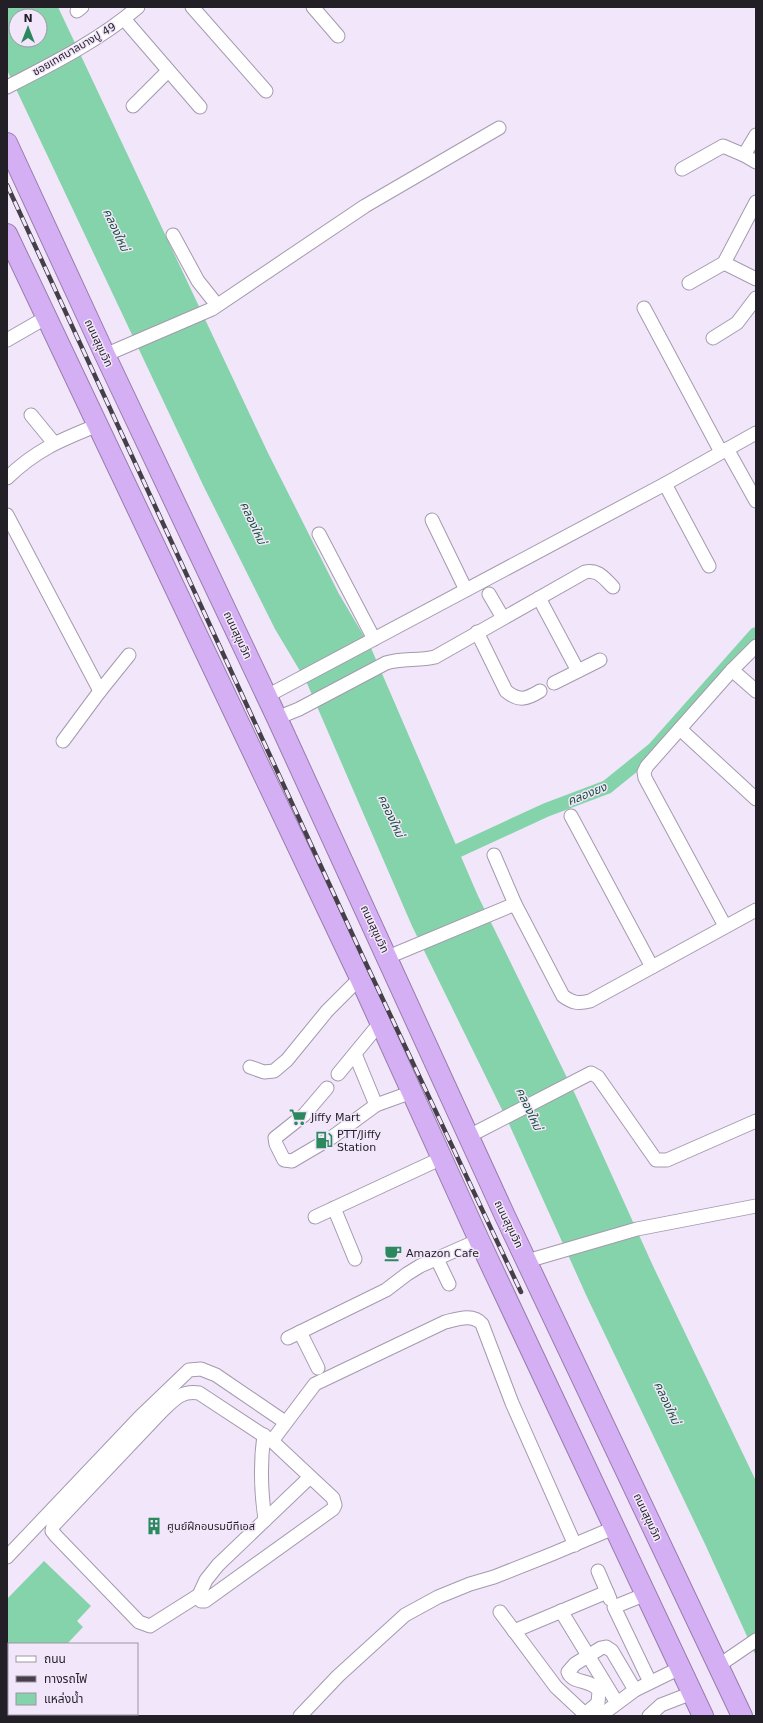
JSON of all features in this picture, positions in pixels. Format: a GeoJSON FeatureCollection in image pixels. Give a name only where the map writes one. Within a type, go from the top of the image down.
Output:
{"type":"FeatureCollection","features":[{"type":"Feature","properties":{"kind":"highway","name":"ถนนสุขุมวิท"},"geometry":{"type":"LineString","coordinates":[[7,142],[104,355],[267,696],[527,1261],[742,1716]]}},
{"type":"Feature","properties":{"kind":"highway"},"geometry":{"type":"LineString","coordinates":[[9,244],[47,317],[360,978],[479,1240],[616,1527],[703,1716]]}},
{"type":"Feature","properties":{"kind":"street","name":"ซอยเทศบาลบางปู 49"},"geometry":{"type":"LineString","coordinates":[[8,86],[94,40],[124,19],[138,7]]}},
{"type":"Feature","properties":{"kind":"street"},"geometry":{"type":"LineString","coordinates":[[192,7],[266,90]]}},
{"type":"Feature","properties":{"kind":"street"},"geometry":{"type":"LineString","coordinates":[[313,7],[338,36]]}},
{"type":"Feature","properties":{"kind":"street"},"geometry":{"type":"LineString","coordinates":[[124,19],[200,107]]}},
{"type":"Feature","properties":{"kind":"street"},"geometry":{"type":"LineString","coordinates":[[133,106],[168,71]]}},
{"type":"Feature","properties":{"kind":"street"},"geometry":{"type":"LineString","coordinates":[[104,355],[130,345],[214,307],[365,206],[499,128]]}},
{"type":"Feature","properties":{"kind":"street"},"geometry":{"type":"LineString","coordinates":[[744,154],[756,135]]}},
{"type":"Feature","properties":{"kind":"street"},"geometry":{"type":"LineString","coordinates":[[682,169],[723,146],[744,154],[756,162]]}},
{"type":"Feature","properties":{"kind":"street"},"geometry":{"type":"LineString","coordinates":[[689,283],[724,263],[756,202]]}},
{"type":"Feature","properties":{"kind":"street"},"geometry":{"type":"LineString","coordinates":[[173,235],[214,307]]}},
{"type":"Feature","properties":{"kind":"street"},"geometry":{"type":"LineString","coordinates":[[724,263],[756,279]]}},
{"type":"Feature","properties":{"kind":"street"},"geometry":{"type":"LineString","coordinates":[[713,338],[737,323],[756,298]]}},
{"type":"Feature","properties":{"kind":"street"},"geometry":{"type":"LineString","coordinates":[[644,308],[724,450],[756,501]]}},
{"type":"Feature","properties":{"kind":"street"},"geometry":{"type":"LineString","coordinates":[[7,340],[47,317]]}},
{"type":"Feature","properties":{"kind":"street"},"geometry":{"type":"LineString","coordinates":[[31,415],[54,443]]}},
{"type":"Feature","properties":{"kind":"street"},"geometry":{"type":"LineString","coordinates":[[7,478],[27,461],[54,443],[98,425]]}},
{"type":"Feature","properties":{"kind":"street"},"geometry":{"type":"LineString","coordinates":[[267,696],[289,686],[665,484],[756,433]]}},
{"type":"Feature","properties":{"kind":"street"},"geometry":{"type":"LineString","coordinates":[[665,484],[709,566]]}},
{"type":"Feature","properties":{"kind":"street"},"geometry":{"type":"LineString","coordinates":[[7,516],[100,691]]}},
{"type":"Feature","properties":{"kind":"street"},"geometry":{"type":"LineString","coordinates":[[432,520],[466,590]]}},
{"type":"Feature","properties":{"kind":"street"},"geometry":{"type":"LineString","coordinates":[[319,534],[373,640]]}},
{"type":"Feature","properties":{"kind":"street"},"geometry":{"type":"LineString","coordinates":[[277,718],[299,709],[386,663],[397,659],[424,660],[435,657],[584,572],[592,570],[599,573],[612,587]]}},
{"type":"Feature","properties":{"kind":"street"},"geometry":{"type":"LineString","coordinates":[[489,594],[503,618]]}},
{"type":"Feature","properties":{"kind":"street"},"geometry":{"type":"LineString","coordinates":[[539,598],[578,671]]}},
{"type":"Feature","properties":{"kind":"street"},"geometry":{"type":"LineString","coordinates":[[478,632],[506,691],[514,698],[521,699],[531,697],[540,691]]}},
{"type":"Feature","properties":{"kind":"street"},"geometry":{"type":"LineString","coordinates":[[725,926],[645,778],[644,772],[647,766],[732,670],[756,646]]}},
{"type":"Feature","properties":{"kind":"street"},"geometry":{"type":"LineString","coordinates":[[63,741],[129,655]]}},
{"type":"Feature","properties":{"kind":"street"},"geometry":{"type":"LineString","coordinates":[[554,683],[600,660]]}},
{"type":"Feature","properties":{"kind":"street"},"geometry":{"type":"LineString","coordinates":[[732,670],[756,691]]}},
{"type":"Feature","properties":{"kind":"street"},"geometry":{"type":"LineString","coordinates":[[680,729],[756,799]]}},
{"type":"Feature","properties":{"kind":"street"},"geometry":{"type":"LineString","coordinates":[[571,816],[652,967]]}},
{"type":"Feature","properties":{"kind":"street"},"geometry":{"type":"LineString","coordinates":[[494,855],[515,904],[563,996],[572,1002],[580,1003],[590,1001],[756,910]]}},
{"type":"Feature","properties":{"kind":"street"},"geometry":{"type":"LineString","coordinates":[[388,957],[515,904]]}},
{"type":"Feature","properties":{"kind":"street"},"geometry":{"type":"LineString","coordinates":[[250,1067],[264,1072],[274,1071],[287,1060],[328,1011],[360,978]]}},
{"type":"Feature","properties":{"kind":"street"},"geometry":{"type":"LineString","coordinates":[[338,1074],[380,1023]]}},
{"type":"Feature","properties":{"kind":"street"},"geometry":{"type":"LineString","coordinates":[[355,1054],[376,1105]]}},
{"type":"Feature","properties":{"kind":"street"},"geometry":{"type":"LineString","coordinates":[[469,1136],[592,1073],[598,1077],[653,1158],[660,1161],[667,1160],[756,1121]]}},
{"type":"Feature","properties":{"kind":"street"},"geometry":{"type":"LineString","coordinates":[[328,1088],[304,1115],[275,1138],[276,1144],[284,1160],[292,1161],[331,1138],[376,1105],[412,1092]]}},
{"type":"Feature","properties":{"kind":"street"},"geometry":{"type":"LineString","coordinates":[[315,1217],[442,1158]]}},
{"type":"Feature","properties":{"kind":"street"},"geometry":{"type":"LineString","coordinates":[[527,1261],[637,1229],[756,1206]]}},
{"type":"Feature","properties":{"kind":"street"},"geometry":{"type":"LineString","coordinates":[[334,1208],[355,1259]]}},
{"type":"Feature","properties":{"kind":"street"},"geometry":{"type":"LineString","coordinates":[[288,1338],[394,1286],[407,1274],[479,1240]]}},
{"type":"Feature","properties":{"kind":"street"},"geometry":{"type":"LineString","coordinates":[[437,1259],[449,1284]]}},
{"type":"Feature","properties":{"kind":"street"},"geometry":{"type":"LineString","coordinates":[[265,1520],[262,1497],[262,1448],[268,1438],[288,1418],[315,1384],[445,1322],[464,1318],[478,1320],[482,1324],[512,1403],[575,1545]]}},
{"type":"Feature","properties":{"kind":"street"},"geometry":{"type":"LineString","coordinates":[[300,1332],[318,1368]]}},
{"type":"Feature","properties":{"kind":"street"},"geometry":{"type":"LineString","coordinates":[[7,1557],[140,1417],[189,1370],[201,1369],[216,1375],[288,1418]]}},
{"type":"Feature","properties":{"kind":"street"},"geometry":{"type":"LineString","coordinates":[[199,1594],[202,1601],[205,1601],[333,1510],[335,1505],[332,1498],[310,1476],[268,1438],[199,1392],[189,1391],[178,1396],[53,1526],[52,1531],[56,1536],[139,1622],[150,1626],[199,1594],[206,1580],[218,1565],[310,1476]]}},
{"type":"Feature","properties":{"kind":"street"},"geometry":{"type":"LineString","coordinates":[[300,1716],[338,1676],[405,1615],[438,1597],[470,1584],[494,1577],[616,1527]]}},
{"type":"Feature","properties":{"kind":"street"},"geometry":{"type":"LineString","coordinates":[[598,1571],[614,1608],[650,1682]]}},
{"type":"Feature","properties":{"kind":"street"},"geometry":{"type":"LineString","coordinates":[[514,1631],[607,1592]]}},
{"type":"Feature","properties":{"kind":"street"},"geometry":{"type":"LineString","coordinates":[[614,1608],[646,1594]]}},
{"type":"Feature","properties":{"kind":"street"},"geometry":{"type":"LineString","coordinates":[[561,1611],[617,1703]]}},
{"type":"Feature","properties":{"kind":"street"},"geometry":{"type":"LineString","coordinates":[[500,1612],[556,1687],[586,1715],[598,1703],[599,1691],[592,1684],[574,1678],[568,1672],[575,1664],[601,1648],[610,1648],[635,1690]]}},
{"type":"Feature","properties":{"kind":"street"},"geometry":{"type":"LineString","coordinates":[[718,1666],[756,1640]]}},
{"type":"Feature","properties":{"kind":"street"},"geometry":{"type":"LineString","coordinates":[[600,1716],[635,1690],[680,1668]]}},
{"type":"Feature","properties":{"kind":"street"},"geometry":{"type":"LineString","coordinates":[[649,1716],[661,1706],[692,1692]]}},
{"type":"Feature","properties":{"kind":"water","name":"คลองใหม่"},"geometry":{"type":"Polygon","coordinates":[[[7,7],[58,7],[268,453],[339,594],[371,648],[478,896],[575,1094],[653,1266],[756,1481],[756,1656],[705,1544],[587,1297],[509,1124],[412,926],[306,681],[275,629],[203,485],[7,70],[7,7]]]}},
{"type":"Feature","properties":{"kind":"water"},"geometry":{"type":"Polygon","coordinates":[[[44,1561],[91,1606],[77,1621],[83,1627],[68,1643],[8,1643],[7,1706],[7,1599],[44,1561]]]}},
{"type":"Feature","properties":{"kind":"waterway","name":"คลองยง"},"geometry":{"type":"LineString","coordinates":[[442,858],[546,810],[607,787],[654,749],[756,634]]}},
{"type":"Feature","properties":{"kind":"railway"},"geometry":{"type":"LineString","coordinates":[[7,185],[361,953],[521,1292]]}},
{"type":"Feature","properties":{"kind":"place","name":"Jiffy Mart"},"geometry":{"type":"Point","coordinates":[298,1117]}},
{"type":"Feature","properties":{"kind":"place","name":"PTT/Jiffy Station"},"geometry":{"type":"Point","coordinates":[324,1140]}},
{"type":"Feature","properties":{"kind":"place","name":"Amazon Cafe"},"geometry":{"type":"Point","coordinates":[393,1253]}},
{"type":"Feature","properties":{"kind":"place","name":"ศูนย์ฝึกอบรมบีทีเอส"},"geometry":{"type":"Point","coordinates":[154,1526]}}]}
